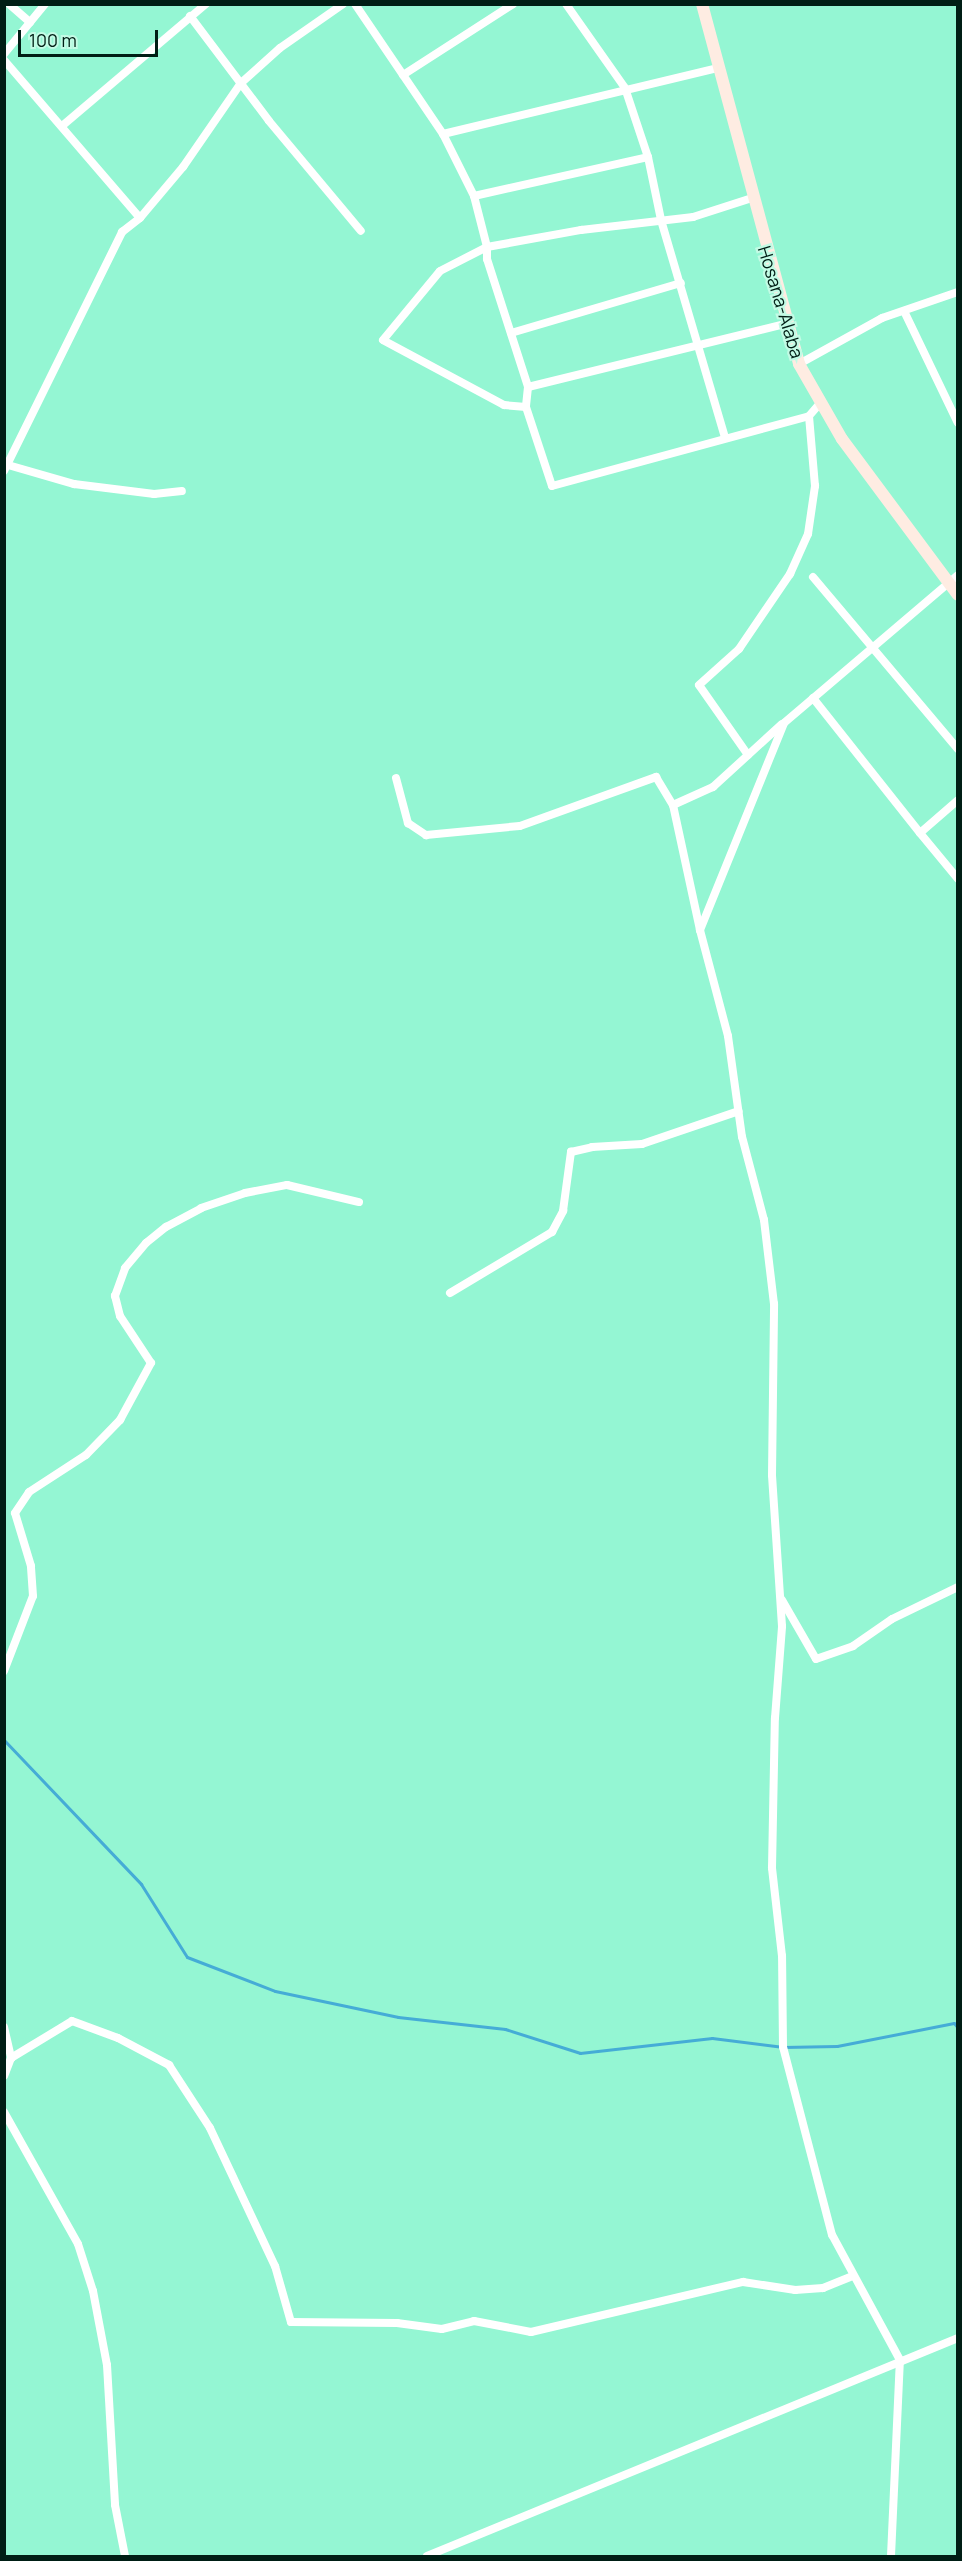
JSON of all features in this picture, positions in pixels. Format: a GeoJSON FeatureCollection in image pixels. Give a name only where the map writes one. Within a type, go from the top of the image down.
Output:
{"type":"FeatureCollection","features":[{"type":"Feature","properties":{"kind":"main road","name":"Hosana-Alaba"},"geometry":{"type":"LineString","coordinates":[[702,4],[785,324],[799,364],[842,439],[953,578],[957,594]]}},
{"type":"Feature","properties":{"kind":"street"},"geometry":{"type":"LineString","coordinates":[[9,4],[30,22]]}},
{"type":"Feature","properties":{"kind":"street"},"geometry":{"type":"LineString","coordinates":[[4,54],[45,4]]}},
{"type":"Feature","properties":{"kind":"street"},"geometry":{"type":"LineString","coordinates":[[62,126],[206,4]]}},
{"type":"Feature","properties":{"kind":"street"},"geometry":{"type":"LineString","coordinates":[[182,491],[154,494],[74,484],[6,468],[56,359],[122,232],[140,218],[183,167],[241,83],[280,48],[343,4]]}},
{"type":"Feature","properties":{"kind":"street"},"geometry":{"type":"LineString","coordinates":[[355,4],[443,134],[474,196],[487,247],[487,259],[528,387],[526,407],[552,486],[724,437],[809,416],[821,402]]}},
{"type":"Feature","properties":{"kind":"street"},"geometry":{"type":"LineString","coordinates":[[403,75],[513,4]]}},
{"type":"Feature","properties":{"kind":"street"},"geometry":{"type":"LineString","coordinates":[[566,4],[625,88],[648,157],[661,220],[700,344],[724,437]]}},
{"type":"Feature","properties":{"kind":"street"},"geometry":{"type":"LineString","coordinates":[[190,16],[361,231]]}},
{"type":"Feature","properties":{"kind":"street"},"geometry":{"type":"LineString","coordinates":[[4,60],[140,218]]}},
{"type":"Feature","properties":{"kind":"street"},"geometry":{"type":"LineString","coordinates":[[443,134],[625,88],[717,68]]}},
{"type":"Feature","properties":{"kind":"street"},"geometry":{"type":"LineString","coordinates":[[474,196],[648,157]]}},
{"type":"Feature","properties":{"kind":"street"},"geometry":{"type":"LineString","coordinates":[[526,407],[504,405],[383,340],[440,271],[487,247],[581,230],[693,217],[752,198]]}},
{"type":"Feature","properties":{"kind":"street"},"geometry":{"type":"LineString","coordinates":[[511,333],[681,283]]}},
{"type":"Feature","properties":{"kind":"street"},"geometry":{"type":"LineString","coordinates":[[799,364],[882,318],[957,292]]}},
{"type":"Feature","properties":{"kind":"street"},"geometry":{"type":"LineString","coordinates":[[904,310],[957,423]]}},
{"type":"Feature","properties":{"kind":"street"},"geometry":{"type":"LineString","coordinates":[[528,387],[785,324]]}},
{"type":"Feature","properties":{"kind":"street"},"geometry":{"type":"LineString","coordinates":[[748,755],[699,685],[739,649],[790,574],[808,534],[815,486],[809,416]]}},
{"type":"Feature","properties":{"kind":"street"},"geometry":{"type":"LineString","coordinates":[[813,577],[957,749]]}},
{"type":"Feature","properties":{"kind":"street"},"geometry":{"type":"LineString","coordinates":[[673,805],[713,787],[953,578]]}},
{"type":"Feature","properties":{"kind":"street"},"geometry":{"type":"LineString","coordinates":[[813,698],[957,879]]}},
{"type":"Feature","properties":{"kind":"street"},"geometry":{"type":"LineString","coordinates":[[700,930],[784,723]]}},
{"type":"Feature","properties":{"kind":"street"},"geometry":{"type":"LineString","coordinates":[[396,778],[408,823],[426,835],[520,826],[656,777],[673,805],[700,930],[728,1036],[739,1111],[764,1220],[774,1304],[772,1475],[780,1597],[772,1868],[782,1956],[783,2047],[832,2235],[900,2360],[891,2556]]}},
{"type":"Feature","properties":{"kind":"street"},"geometry":{"type":"LineString","coordinates":[[920,833],[957,800]]}},
{"type":"Feature","properties":{"kind":"street"},"geometry":{"type":"LineString","coordinates":[[450,1293],[552,1232],[562,1211],[571,1152],[642,1144],[739,1111]]}},
{"type":"Feature","properties":{"kind":"street"},"geometry":{"type":"LineString","coordinates":[[4,1671],[33,1596],[31,1566],[15,1513],[29,1492],[86,1455],[120,1420],[151,1363],[120,1316],[115,1296],[125,1269],[146,1243],[166,1227],[201,1208],[245,1193],[287,1185],[359,1202]]}},
{"type":"Feature","properties":{"kind":"street"},"geometry":{"type":"LineString","coordinates":[[780,1597],[816,1659],[853,1646],[892,1619],[957,1587]]}},
{"type":"Feature","properties":{"kind":"street"},"geometry":{"type":"LineString","coordinates":[[11,2058],[72,2021],[117,2038],[169,2065],[210,2128],[275,2266],[291,2322],[397,2323],[442,2329],[474,2321],[531,2332],[743,2282],[795,2290],[823,2288],[853,2276]]}},
{"type":"Feature","properties":{"kind":"street"},"geometry":{"type":"LineString","coordinates":[[4,2026],[11,2058],[4,2076]]}},
{"type":"Feature","properties":{"kind":"street"},"geometry":{"type":"LineString","coordinates":[[4,2112],[78,2244],[93,2291],[107,2365],[115,2505],[125,2556]]}},
{"type":"Feature","properties":{"kind":"street"},"geometry":{"type":"LineString","coordinates":[[427,2556],[444,2554],[900,2360],[957,2338]]}},
{"type":"Feature","properties":{"kind":"waterway"},"geometry":{"type":"LineString","coordinates":[[4,1740],[141,1884],[187,1957],[275,1991],[398,2017],[505,2029],[580,2053],[712,2038],[783,2047],[837,2046],[954,2023],[958,2028]]}}]}
